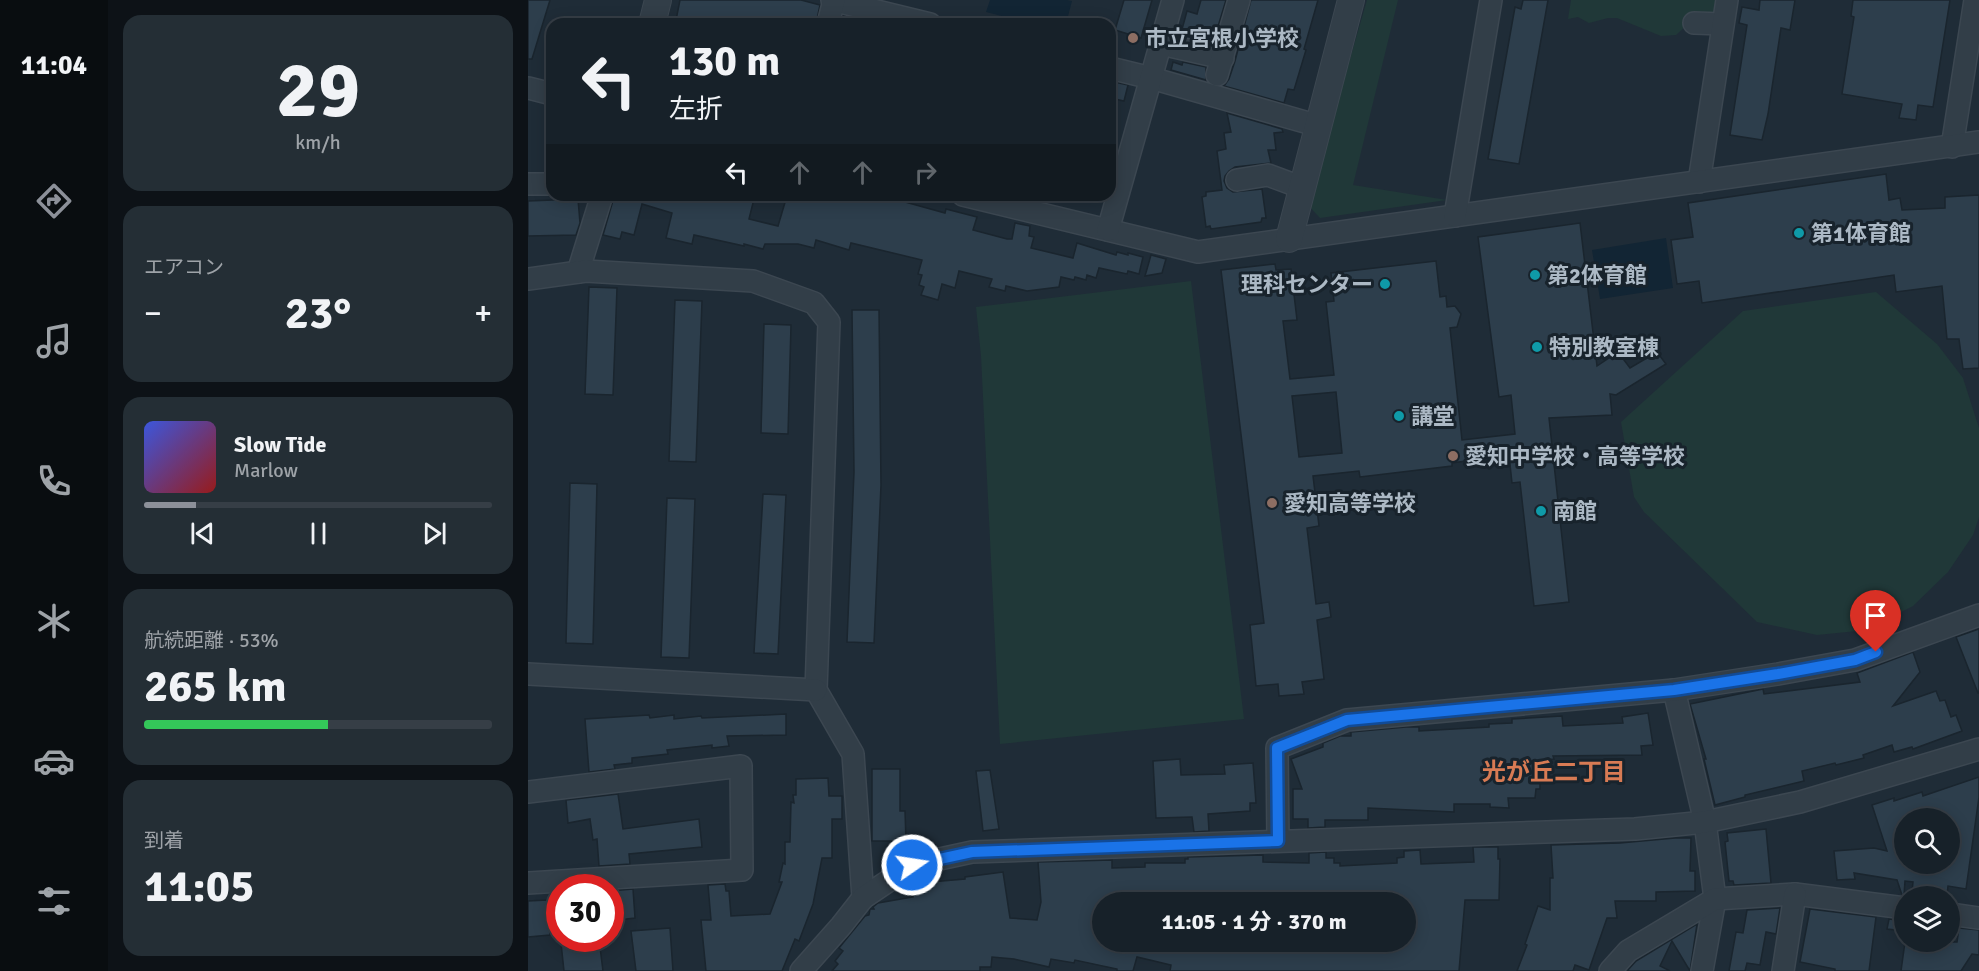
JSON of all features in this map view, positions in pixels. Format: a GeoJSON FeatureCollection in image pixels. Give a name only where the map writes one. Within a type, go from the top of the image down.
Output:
{"type":"FeatureCollection","features":[{"type":"Feature","properties":{"kind":"street"},"geometry":{"type":"LineString","coordinates":[[654,18],[658,0]]}},
{"type":"Feature","properties":{"kind":"street"},"geometry":{"type":"LineString","coordinates":[[829,18],[833,0],[906,18]]}},
{"type":"Feature","properties":{"kind":"street"},"geometry":{"type":"LineString","coordinates":[[1108,230],[1173,0]]}},
{"type":"Feature","properties":{"kind":"street"},"geometry":{"type":"LineString","coordinates":[[1161,44],[1220,67],[1239,0]]}},
{"type":"Feature","properties":{"kind":"street"},"geometry":{"type":"LineString","coordinates":[[1289,239],[1352,0]]}},
{"type":"Feature","properties":{"kind":"street"},"geometry":{"type":"LineString","coordinates":[[1455,216],[1491,0]]}},
{"type":"Feature","properties":{"kind":"street"},"geometry":{"type":"LineString","coordinates":[[1700,182],[1727,0]]}},
{"type":"Feature","properties":{"kind":"street"},"geometry":{"type":"LineString","coordinates":[[1952,147],[1975,0]]}},
{"type":"Feature","properties":{"kind":"street"},"geometry":{"type":"LineString","coordinates":[[1694,23],[1723,24]]}},
{"type":"Feature","properties":{"kind":"street"},"geometry":{"type":"LineString","coordinates":[[1116,69],[1319,126]]}},
{"type":"Feature","properties":{"kind":"street"},"geometry":{"type":"LineString","coordinates":[[528,88],[546,92]]}},
{"type":"Feature","properties":{"kind":"street"},"geometry":{"type":"LineString","coordinates":[[988,201],[1198,252],[1979,142]]}},
{"type":"Feature","properties":{"kind":"street"},"geometry":{"type":"LineString","coordinates":[[1237,180],[1268,175],[1303,188]]}},
{"type":"Feature","properties":{"kind":"street"},"geometry":{"type":"LineString","coordinates":[[528,184],[546,184]]}},
{"type":"Feature","properties":{"kind":"street"},"geometry":{"type":"LineString","coordinates":[[578,272],[600,201]]}},
{"type":"Feature","properties":{"kind":"street"},"geometry":{"type":"LineString","coordinates":[[528,279],[578,272],[753,281],[814,303],[829,322],[816,690],[853,754],[863,898]]}},
{"type":"Feature","properties":{"kind":"street"},"geometry":{"type":"LineString","coordinates":[[1278,841],[1277,748],[1347,720],[1674,690],[1778,674],[1855,660],[1979,615]]}},
{"type":"Feature","properties":{"kind":"street"},"geometry":{"type":"LineString","coordinates":[[528,674],[816,690]]}},
{"type":"Feature","properties":{"kind":"street"},"geometry":{"type":"LineString","coordinates":[[1674,690],[1705,822],[1715,899],[1702,971]]}},
{"type":"Feature","properties":{"kind":"street"},"geometry":{"type":"LineString","coordinates":[[801,971],[863,898],[912,865],[972,852],[1635,829],[1705,822],[1800,802],[1979,749]]}},
{"type":"Feature","properties":{"kind":"street"},"geometry":{"type":"LineString","coordinates":[[528,792],[741,766],[742,870],[528,883]]}},
{"type":"Feature","properties":{"kind":"street"},"geometry":{"type":"LineString","coordinates":[[1783,971],[1795,894]]}},
{"type":"Feature","properties":{"kind":"street"},"geometry":{"type":"LineString","coordinates":[[1610,971],[1628,951],[1715,899],[1795,894],[1894,907]]}},
{"type":"Feature","properties":{"kind":"street"},"geometry":{"type":"LineString","coordinates":[[1960,915],[1979,918]]}},
{"type":"Feature","properties":{"kind":"green space"},"geometry":{"type":"Polygon","coordinates":[[[1367,0],[1398,0],[1353,185],[1447,200],[1320,218],[1308,205],[1367,0]]]}},
{"type":"Feature","properties":{"kind":"green space"},"geometry":{"type":"Polygon","coordinates":[[[1571,0],[1717,0],[1714,18],[1688,24],[1676,35],[1661,36],[1617,18],[1589,23],[1578,17],[1568,19],[1571,0]]]}},
{"type":"Feature","properties":{"kind":"green space"},"geometry":{"type":"Polygon","coordinates":[[[1191,281],[1244,719],[1000,744],[981,356],[976,307],[1191,281]]]}},
{"type":"Feature","properties":{"kind":"green space"},"geometry":{"type":"Polygon","coordinates":[[[1876,292],[1937,344],[1963,378],[1979,428],[1979,517],[1973,535],[1948,572],[1913,606],[1881,622],[1857,631],[1817,635],[1757,622],[1644,512],[1634,497],[1621,422],[1743,311],[1876,292]]]}},
{"type":"Feature","properties":{"kind":"water"},"geometry":{"type":"Polygon","coordinates":[[[990,0],[1072,1],[1068,18],[1009,18],[986,12],[990,0]]]}},
{"type":"Feature","properties":{"kind":"water"},"geometry":{"type":"Polygon","coordinates":[[[1666,238],[1673,288],[1600,299],[1592,250],[1666,238]]]}},
{"type":"Feature","properties":{"kind":"building"},"geometry":{"type":"Polygon","coordinates":[[[528,0],[550,0],[532,59],[528,59],[528,0]]]}},
{"type":"Feature","properties":{"kind":"building"},"geometry":{"type":"Polygon","coordinates":[[[680,0],[801,0],[820,5],[817,18],[676,18],[680,0]]]}},
{"type":"Feature","properties":{"kind":"building"},"geometry":{"type":"Polygon","coordinates":[[[1124,0],[1152,0],[1141,38],[1116,30],[1124,0]]]}},
{"type":"Feature","properties":{"kind":"building"},"geometry":{"type":"Polygon","coordinates":[[[1201,0],[1226,0],[1213,43],[1181,33],[1187,11],[1197,14],[1201,0]]]}},
{"type":"Feature","properties":{"kind":"building"},"geometry":{"type":"Polygon","coordinates":[[[1251,0],[1318,0],[1294,90],[1288,89],[1284,103],[1224,86],[1235,61],[1251,0]]]}},
{"type":"Feature","properties":{"kind":"building"},"geometry":{"type":"Polygon","coordinates":[[[1523,0],[1548,0],[1519,164],[1488,159],[1515,7],[1521,9],[1523,0]]]}},
{"type":"Feature","properties":{"kind":"building"},"geometry":{"type":"Polygon","coordinates":[[[1760,0],[1795,0],[1790,30],[1781,28],[1762,140],[1730,135],[1747,25],[1739,23],[1742,7],[1759,10],[1760,0]]]}},
{"type":"Feature","properties":{"kind":"building"},"geometry":{"type":"Polygon","coordinates":[[[1853,0],[1950,0],[1933,107],[1918,105],[1916,120],[1899,118],[1902,104],[1842,94],[1854,17],[1851,16],[1853,0]]]}},
{"type":"Feature","properties":{"kind":"building"},"geometry":{"type":"Polygon","coordinates":[[[1173,62],[1206,67],[1206,80],[1171,70],[1173,62]]]}},
{"type":"Feature","properties":{"kind":"building"},"geometry":{"type":"Polygon","coordinates":[[[1116,82],[1128,85],[1124,101],[1116,99],[1116,82]]]}},
{"type":"Feature","properties":{"kind":"building"},"geometry":{"type":"Polygon","coordinates":[[[1227,113],[1282,129],[1283,132],[1274,133],[1276,150],[1268,150],[1271,163],[1235,167],[1225,176],[1224,181],[1227,188],[1233,192],[1262,189],[1266,218],[1262,218],[1261,222],[1211,229],[1210,226],[1206,227],[1202,197],[1206,196],[1206,192],[1222,190],[1217,151],[1226,149],[1224,133],[1231,132],[1227,113]]]}},
{"type":"Feature","properties":{"kind":"building","name":"第1体育館"},"geometry":{"type":"Polygon","coordinates":[[[1886,174],[1889,200],[1900,198],[1902,210],[1945,208],[1945,197],[1979,195],[1979,368],[1963,369],[1959,339],[1947,339],[1942,286],[1896,292],[1894,275],[1702,303],[1699,281],[1677,284],[1671,240],[1693,237],[1688,203],[1886,174]]]}},
{"type":"Feature","properties":{"kind":"building"},"geometry":{"type":"Polygon","coordinates":[[[528,201],[578,201],[580,223],[576,235],[528,236],[528,201]]]}},
{"type":"Feature","properties":{"kind":"building"},"geometry":{"type":"Polygon","coordinates":[[[613,201],[754,201],[749,219],[778,226],[785,201],[905,201],[945,213],[946,209],[977,217],[973,230],[1007,239],[1012,239],[1015,223],[1030,226],[1029,236],[1034,237],[1031,248],[1073,258],[1077,243],[1116,255],[1117,252],[1143,257],[1139,274],[1099,268],[1096,278],[1087,275],[1086,280],[1061,277],[1059,287],[1027,291],[1006,286],[1005,291],[989,287],[992,279],[959,271],[955,288],[942,284],[938,300],[921,295],[924,287],[919,285],[922,275],[918,274],[922,260],[851,243],[849,250],[816,240],[814,248],[798,244],[765,244],[763,249],[694,235],[692,244],[666,238],[672,213],[642,204],[634,235],[622,232],[620,239],[603,235],[613,201]]]}},
{"type":"Feature","properties":{"kind":"building"},"geometry":{"type":"Polygon","coordinates":[[[1580,223],[1597,366],[1618,352],[1630,368],[1657,352],[1666,364],[1616,395],[1610,394],[1612,415],[1549,418],[1569,602],[1534,606],[1520,482],[1512,483],[1509,455],[1452,463],[1452,466],[1360,477],[1359,471],[1313,476],[1319,526],[1307,528],[1316,604],[1329,602],[1331,617],[1317,620],[1324,679],[1302,682],[1304,694],[1279,696],[1278,684],[1256,686],[1250,625],[1264,623],[1221,270],[1275,264],[1276,270],[1291,269],[1297,320],[1283,321],[1290,379],[1334,375],[1326,302],[1334,301],[1331,273],[1436,261],[1440,297],[1446,296],[1447,307],[1455,306],[1461,314],[1457,327],[1450,328],[1462,440],[1515,434],[1511,395],[1499,397],[1478,237],[1580,223]],[[1336,392],[1292,396],[1299,457],[1342,453],[1336,392]]]}},
{"type":"Feature","properties":{"kind":"building"},"geometry":{"type":"Polygon","coordinates":[[[1151,255],[1166,259],[1162,273],[1145,276],[1151,255]]]}},
{"type":"Feature","properties":{"kind":"building"},"geometry":{"type":"Polygon","coordinates":[[[589,287],[617,288],[613,395],[585,394],[589,287]]]}},
{"type":"Feature","properties":{"kind":"building"},"geometry":{"type":"Polygon","coordinates":[[[675,300],[702,301],[696,462],[669,461],[675,300]]]}},
{"type":"Feature","properties":{"kind":"building"},"geometry":{"type":"Polygon","coordinates":[[[852,310],[879,310],[881,485],[874,643],[847,642],[854,472],[852,310]]]}},
{"type":"Feature","properties":{"kind":"building"},"geometry":{"type":"Polygon","coordinates":[[[764,324],[791,325],[788,434],[761,433],[764,324]]]}},
{"type":"Feature","properties":{"kind":"building"},"geometry":{"type":"Polygon","coordinates":[[[570,483],[597,484],[593,644],[566,643],[570,483]]]}},
{"type":"Feature","properties":{"kind":"building"},"geometry":{"type":"Polygon","coordinates":[[[763,494],[786,495],[778,654],[754,653],[763,494]]]}},
{"type":"Feature","properties":{"kind":"building"},"geometry":{"type":"Polygon","coordinates":[[[667,498],[695,499],[689,658],[661,657],[667,498]]]}},
{"type":"Feature","properties":{"kind":"building"},"geometry":{"type":"Polygon","coordinates":[[[1979,629],[1979,693],[1978,693],[1956,637],[1979,629]]]}},
{"type":"Feature","properties":{"kind":"building"},"geometry":{"type":"Polygon","coordinates":[[[1913,652],[1920,672],[1893,706],[1936,691],[1940,701],[1945,700],[1951,717],[1956,715],[1962,731],[1913,749],[1912,747],[1894,752],[1892,745],[1863,755],[1864,758],[1802,771],[1804,781],[1745,795],[1745,797],[1715,805],[1704,759],[1706,759],[1690,704],[1763,689],[1764,694],[1860,682],[1857,673],[1913,652]]]}},
{"type":"Feature","properties":{"kind":"building"},"geometry":{"type":"Polygon","coordinates":[[[1648,713],[1653,745],[1641,746],[1642,755],[1553,756],[1554,759],[1540,760],[1540,789],[1536,789],[1535,798],[1508,798],[1509,808],[1490,807],[1490,804],[1454,804],[1454,812],[1368,808],[1368,820],[1325,820],[1325,827],[1308,828],[1308,819],[1293,819],[1293,789],[1302,789],[1291,759],[1323,747],[1323,743],[1340,736],[1351,736],[1351,732],[1406,727],[1419,727],[1419,731],[1489,727],[1489,724],[1512,723],[1512,719],[1562,716],[1563,726],[1623,723],[1622,717],[1648,713]]]}},
{"type":"Feature","properties":{"kind":"building"},"geometry":{"type":"Polygon","coordinates":[[[786,714],[786,735],[727,736],[729,746],[712,748],[712,745],[667,750],[668,754],[632,758],[632,763],[614,765],[615,769],[589,772],[585,719],[649,715],[650,718],[674,715],[674,719],[786,714]]]}},
{"type":"Feature","properties":{"kind":"building"},"geometry":{"type":"Polygon","coordinates":[[[1180,759],[1181,775],[1225,774],[1224,765],[1253,763],[1256,803],[1250,803],[1250,811],[1208,814],[1209,831],[1194,832],[1192,817],[1156,818],[1153,761],[1180,759]]]}},
{"type":"Feature","properties":{"kind":"building"},"geometry":{"type":"Polygon","coordinates":[[[872,769],[900,769],[900,811],[905,811],[906,841],[872,841],[872,769]]]}},
{"type":"Feature","properties":{"kind":"building"},"geometry":{"type":"Polygon","coordinates":[[[990,770],[999,829],[983,831],[976,771],[990,770]]]}},
{"type":"Feature","properties":{"kind":"building"},"geometry":{"type":"Polygon","coordinates":[[[1979,777],[1979,797],[1966,889],[1960,886],[1913,886],[1913,882],[1905,881],[1905,886],[1899,886],[1897,880],[1854,873],[1855,879],[1837,880],[1834,851],[1874,848],[1887,851],[1872,805],[1922,792],[1923,796],[1979,777]]]}},
{"type":"Feature","properties":{"kind":"building"},"geometry":{"type":"Polygon","coordinates":[[[828,778],[829,796],[842,796],[842,819],[832,819],[832,858],[822,858],[813,904],[799,941],[795,939],[782,971],[706,971],[701,920],[711,920],[708,885],[725,884],[726,891],[729,891],[731,916],[770,914],[782,882],[779,882],[783,863],[785,864],[785,842],[790,842],[791,802],[794,803],[793,795],[796,795],[796,779],[828,778]]]}},
{"type":"Feature","properties":{"kind":"building"},"geometry":{"type":"Polygon","coordinates":[[[618,794],[623,829],[699,819],[702,847],[629,854],[630,864],[599,866],[597,839],[593,840],[590,819],[568,823],[566,800],[618,794]]]}},
{"type":"Feature","properties":{"kind":"building"},"geometry":{"type":"Polygon","coordinates":[[[1766,829],[1771,883],[1734,885],[1733,881],[1729,881],[1725,842],[1728,841],[1727,833],[1766,829]]]}},
{"type":"Feature","properties":{"kind":"building"},"geometry":{"type":"Polygon","coordinates":[[[1691,838],[1690,871],[1695,871],[1695,891],[1656,892],[1656,901],[1615,901],[1617,918],[1607,918],[1589,970],[1575,965],[1573,971],[1517,971],[1538,906],[1550,910],[1550,878],[1553,878],[1551,845],[1620,843],[1691,838]]]}},
{"type":"Feature","properties":{"kind":"building"},"geometry":{"type":"Polygon","coordinates":[[[1473,847],[1498,847],[1499,900],[1465,900],[1459,971],[1170,971],[1171,965],[1137,957],[1133,971],[1117,971],[1117,969],[1075,960],[1074,963],[1051,959],[1049,967],[1014,959],[992,957],[991,967],[980,967],[980,971],[832,971],[838,964],[835,961],[843,951],[839,948],[865,916],[869,915],[870,909],[874,909],[873,907],[878,903],[913,897],[911,883],[965,879],[965,877],[1003,872],[1010,918],[1037,920],[1041,902],[1038,862],[1112,860],[1112,868],[1145,867],[1145,863],[1185,863],[1188,857],[1263,855],[1263,862],[1309,863],[1309,853],[1326,852],[1326,858],[1334,858],[1334,863],[1340,863],[1340,866],[1397,863],[1397,858],[1404,857],[1404,851],[1420,850],[1421,864],[1474,862],[1473,847]]]}},
{"type":"Feature","properties":{"kind":"building"},"geometry":{"type":"Polygon","coordinates":[[[633,889],[635,918],[624,919],[624,890],[633,889]]]}},
{"type":"Feature","properties":{"kind":"building"},"geometry":{"type":"Polygon","coordinates":[[[546,900],[546,935],[528,937],[528,901],[546,900]]]}},
{"type":"Feature","properties":{"kind":"building"},"geometry":{"type":"Polygon","coordinates":[[[1780,908],[1776,934],[1766,932],[1760,965],[1747,963],[1745,971],[1729,971],[1736,932],[1743,933],[1747,910],[1780,908]]]}},
{"type":"Feature","properties":{"kind":"building"},"geometry":{"type":"Polygon","coordinates":[[[1810,909],[1876,917],[1869,971],[1835,971],[1835,969],[1800,962],[1810,909]]]}},
{"type":"Feature","properties":{"kind":"building"},"geometry":{"type":"Polygon","coordinates":[[[1889,919],[1894,920],[1894,930],[1887,929],[1889,919]]]}},
{"type":"Feature","properties":{"kind":"building"},"geometry":{"type":"Polygon","coordinates":[[[1697,924],[1690,971],[1672,941],[1660,966],[1670,971],[1627,971],[1636,961],[1697,924]]]}},
{"type":"Feature","properties":{"kind":"building"},"geometry":{"type":"Polygon","coordinates":[[[670,928],[673,971],[636,971],[631,931],[670,928]]]}},
{"type":"Feature","properties":{"kind":"building"},"geometry":{"type":"Polygon","coordinates":[[[1960,928],[1979,930],[1979,955],[1972,954],[1961,971],[1901,971],[1904,952],[1960,952],[1960,928]]]}},
{"type":"Feature","properties":{"kind":"building"},"geometry":{"type":"Polygon","coordinates":[[[562,952],[601,952],[603,971],[564,971],[562,952]]]}},
{"type":"Feature","properties":{"kind":"place","name":"市立宮根小学校"},"geometry":{"type":"Point","coordinates":[1133,38]}},
{"type":"Feature","properties":{"kind":"place","name":"第1体育館"},"geometry":{"type":"Point","coordinates":[1799,233]}},
{"type":"Feature","properties":{"kind":"place","name":"第2体育館"},"geometry":{"type":"Point","coordinates":[1535,275]}},
{"type":"Feature","properties":{"kind":"place","name":"理科センター"},"geometry":{"type":"Point","coordinates":[1385,284]}},
{"type":"Feature","properties":{"kind":"place","name":"特別教室棟"},"geometry":{"type":"Point","coordinates":[1537,347]}},
{"type":"Feature","properties":{"kind":"place","name":"講堂"},"geometry":{"type":"Point","coordinates":[1399,416]}},
{"type":"Feature","properties":{"kind":"place","name":"愛知中学校・高等学校"},"geometry":{"type":"Point","coordinates":[1453,456]}},
{"type":"Feature","properties":{"kind":"place","name":"愛知高等学校"},"geometry":{"type":"Point","coordinates":[1272,503]}},
{"type":"Feature","properties":{"kind":"place","name":"南館"},"geometry":{"type":"Point","coordinates":[1541,511]}},
{"type":"Feature","properties":{"kind":"district","name":"光が丘二丁目"},"geometry":{"type":"Point","coordinates":[1554,772]}},
{"type":"Feature","properties":{"kind":"route"},"geometry":{"type":"LineString","coordinates":[[912,865],[972,852],[1278,841],[1277,748],[1347,720],[1674,690],[1855,660],[1876,652]]}}]}
